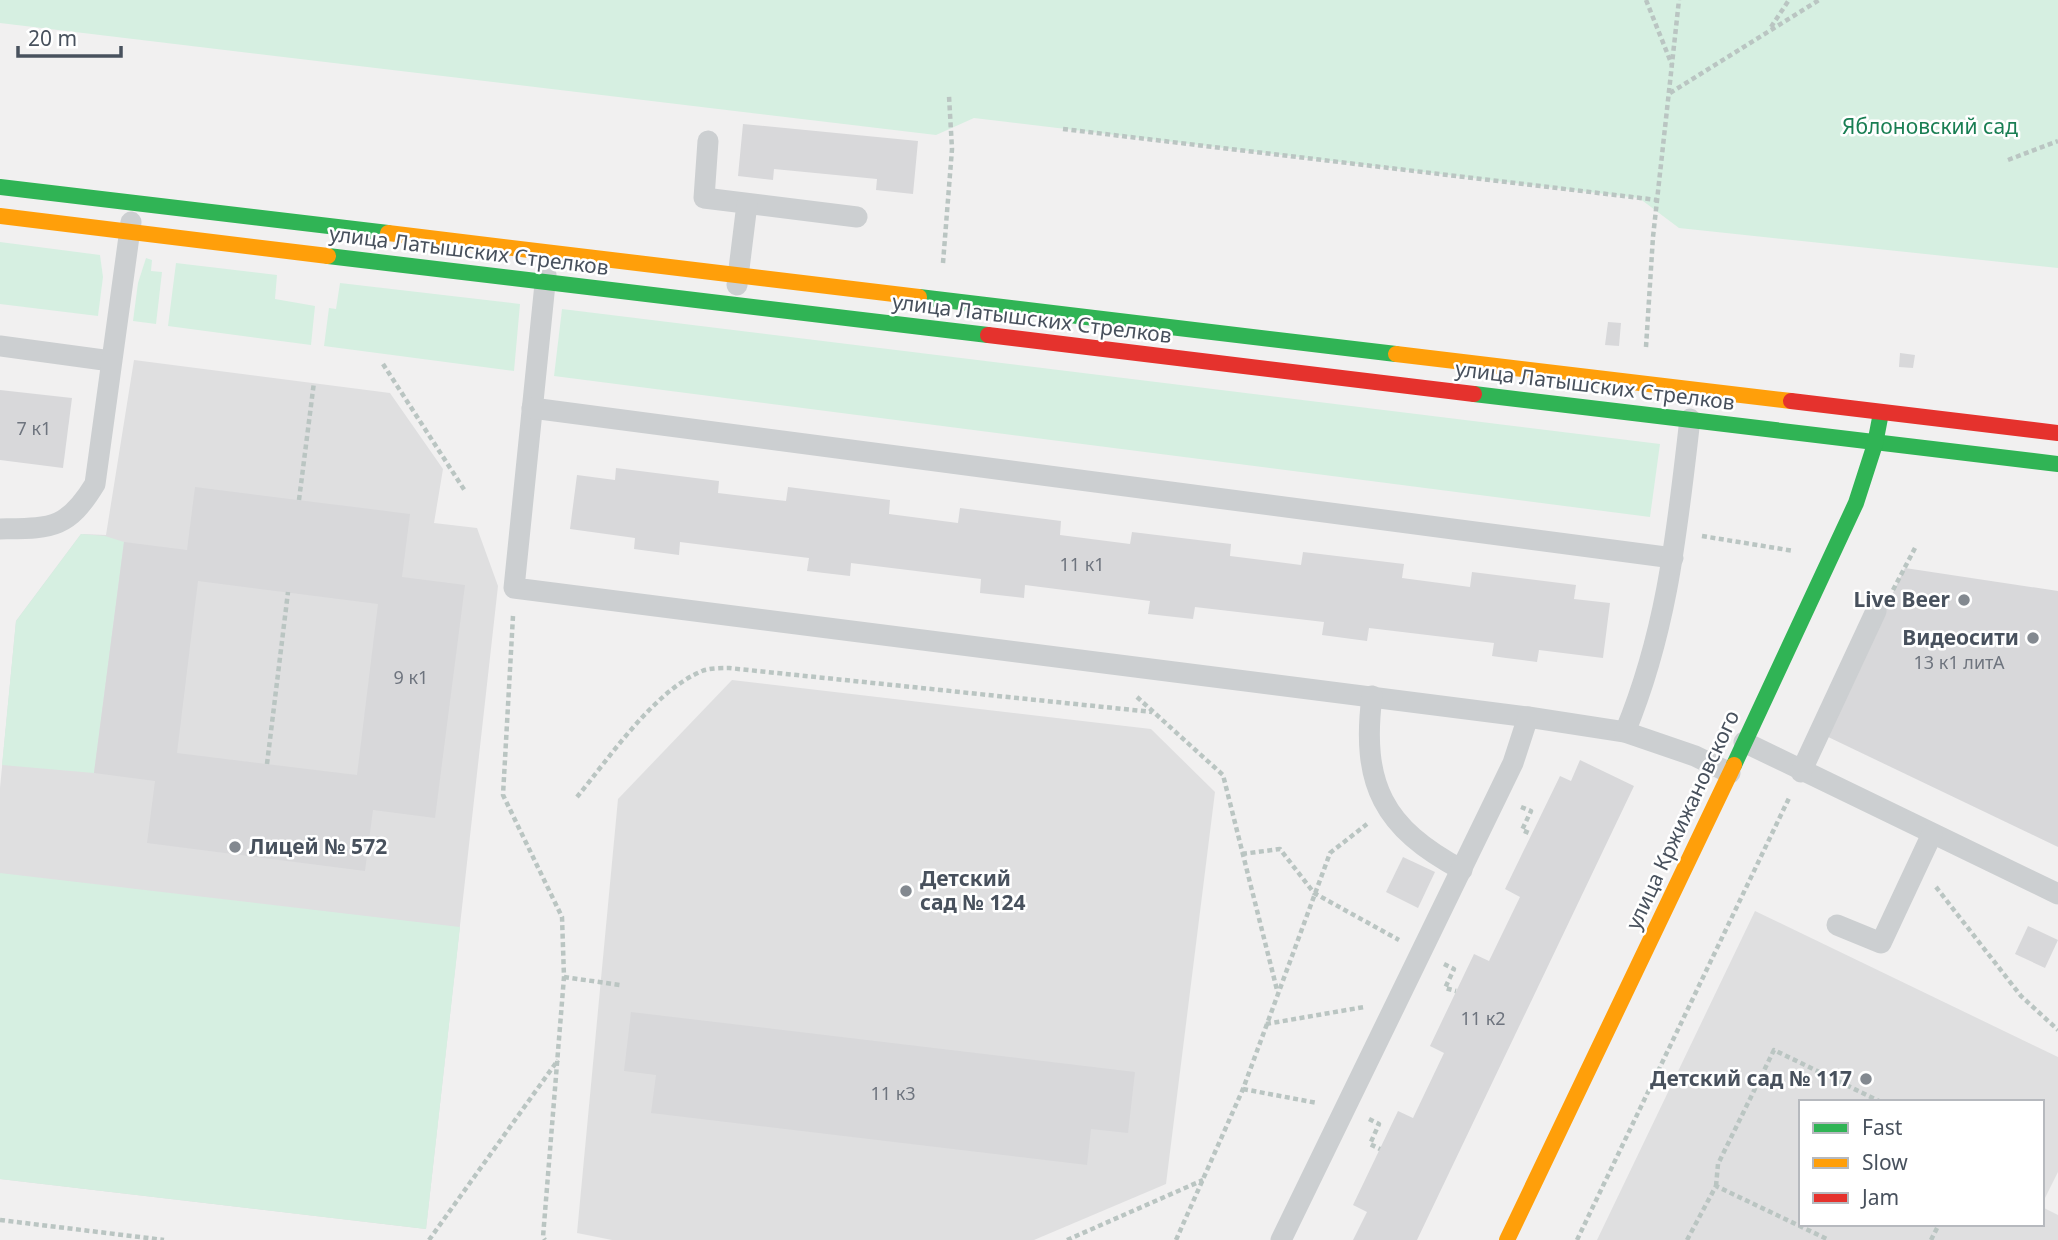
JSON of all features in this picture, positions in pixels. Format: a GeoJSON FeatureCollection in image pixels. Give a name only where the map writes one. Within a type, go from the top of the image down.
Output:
{"type":"FeatureCollection","features":[{"type":"Feature","properties":{"kind":"street","name":"улица Латышских Стрелков"},"geometry":{"type":"LineString","coordinates":[[0,187],[2058,433]]}},
{"type":"Feature","properties":{"kind":"street","name":"улица Латышских Стрелков"},"geometry":{"type":"LineString","coordinates":[[0,216],[2058,464]]}},
{"type":"Feature","properties":{"kind":"street","name":"улица Кржижановского"},"geometry":{"type":"LineString","coordinates":[[1507,1240],[1730,773],[1851,510],[1878,441],[1880,413]]}},
{"type":"Feature","properties":{"kind":"lane"},"geometry":{"type":"LineString","coordinates":[[708,141],[704,198],[857,217]]}},
{"type":"Feature","properties":{"kind":"lane"},"geometry":{"type":"LineString","coordinates":[[0,528],[51,528],[81,508],[95,484],[134,203]]}},
{"type":"Feature","properties":{"kind":"lane"},"geometry":{"type":"LineString","coordinates":[[734,304],[747,204]]}},
{"type":"Feature","properties":{"kind":"lane"},"geometry":{"type":"LineString","coordinates":[[548,253],[514,588],[1528,717],[1625,732],[1695,756],[1730,773]]}},
{"type":"Feature","properties":{"kind":"lane"},"geometry":{"type":"LineString","coordinates":[[0,346],[111,361]]}},
{"type":"Feature","properties":{"kind":"lane"},"geometry":{"type":"LineString","coordinates":[[532,408],[1673,558]]}},
{"type":"Feature","properties":{"kind":"lane"},"geometry":{"type":"LineString","coordinates":[[1625,732],[1657,644],[1673,558],[1690,419]]}},
{"type":"Feature","properties":{"kind":"lane"},"geometry":{"type":"LineString","coordinates":[[1801,772],[1876,611]]}},
{"type":"Feature","properties":{"kind":"lane"},"geometry":{"type":"LineString","coordinates":[[1372,696],[1367,735],[1372,774],[1387,808],[1411,839],[1462,870]]}},
{"type":"Feature","properties":{"kind":"lane"},"geometry":{"type":"LineString","coordinates":[[1280,1240],[1513,763],[1528,717]]}},
{"type":"Feature","properties":{"kind":"lane"},"geometry":{"type":"LineString","coordinates":[[1744,742],[1801,772],[2058,894]]}},
{"type":"Feature","properties":{"kind":"lane"},"geometry":{"type":"LineString","coordinates":[[1837,925],[1881,943],[1932,834]]}},
{"type":"Feature","properties":{"kind":"path"},"geometry":{"type":"LineString","coordinates":[[1646,0],[1672,65]]}},
{"type":"Feature","properties":{"kind":"path"},"geometry":{"type":"LineString","coordinates":[[1638,349],[1645,354],[1657,200],[1679,0]]}},
{"type":"Feature","properties":{"kind":"path"},"geometry":{"type":"LineString","coordinates":[[1769,31],[1789,0]]}},
{"type":"Feature","properties":{"kind":"path"},"geometry":{"type":"LineString","coordinates":[[1669,93],[1819,0]]}},
{"type":"Feature","properties":{"kind":"path"},"geometry":{"type":"LineString","coordinates":[[942,276],[952,149],[949,96]]}},
{"type":"Feature","properties":{"kind":"path"},"geometry":{"type":"LineString","coordinates":[[1063,129],[1657,200]]}},
{"type":"Feature","properties":{"kind":"path"},"geometry":{"type":"LineString","coordinates":[[2008,160],[2058,141]]}},
{"type":"Feature","properties":{"kind":"path"},"geometry":{"type":"LineString","coordinates":[[383,364],[465,491]]}},
{"type":"Feature","properties":{"kind":"path"},"geometry":{"type":"LineString","coordinates":[[299,500],[314,383]]}},
{"type":"Feature","properties":{"kind":"path"},"geometry":{"type":"LineString","coordinates":[[1676,532],[1794,551]]}},
{"type":"Feature","properties":{"kind":"path"},"geometry":{"type":"LineString","coordinates":[[1876,611],[1886,605],[1905,563],[1915,548]]}},
{"type":"Feature","properties":{"kind":"path"},"geometry":{"type":"LineString","coordinates":[[514,588],[503,795],[562,917],[564,977],[543,1237],[545,1240]]}},
{"type":"Feature","properties":{"kind":"path"},"geometry":{"type":"LineString","coordinates":[[267,764],[288,592]]}},
{"type":"Feature","properties":{"kind":"path"},"geometry":{"type":"LineString","coordinates":[[576,796],[648,712],[681,684],[704,670],[729,667],[1152,712]]}},
{"type":"Feature","properties":{"kind":"path"},"geometry":{"type":"LineString","coordinates":[[1135,695],[1223,775],[1277,990]]}},
{"type":"Feature","properties":{"kind":"path"},"geometry":{"type":"LineString","coordinates":[[1577,1240],[1801,772]]}},
{"type":"Feature","properties":{"kind":"path"},"geometry":{"type":"LineString","coordinates":[[1176,1240],[1243,1089],[1277,990],[1330,853],[1387,808]]}},
{"type":"Feature","properties":{"kind":"path"},"geometry":{"type":"LineString","coordinates":[[1531,811],[1522,830],[1531,834]]}},
{"type":"Feature","properties":{"kind":"path"},"geometry":{"type":"LineString","coordinates":[[1242,854],[1280,849],[1314,893],[1422,953]]}},
{"type":"Feature","properties":{"kind":"path"},"geometry":{"type":"LineString","coordinates":[[1918,864],[2021,996],[2058,1030]]}},
{"type":"Feature","properties":{"kind":"path"},"geometry":{"type":"LineString","coordinates":[[1454,969],[1445,989],[1456,992]]}},
{"type":"Feature","properties":{"kind":"path"},"geometry":{"type":"LineString","coordinates":[[564,977],[620,985]]}},
{"type":"Feature","properties":{"kind":"path"},"geometry":{"type":"LineString","coordinates":[[1265,1024],[1398,1001]]}},
{"type":"Feature","properties":{"kind":"path"},"geometry":{"type":"LineString","coordinates":[[1686,1240],[1716,1186],[1718,1164],[1774,1049],[1877,1100]]}},
{"type":"Feature","properties":{"kind":"path"},"geometry":{"type":"LineString","coordinates":[[429,1240],[558,1060]]}},
{"type":"Feature","properties":{"kind":"path"},"geometry":{"type":"LineString","coordinates":[[1243,1089],[1345,1109]]}},
{"type":"Feature","properties":{"kind":"path"},"geometry":{"type":"LineString","coordinates":[[1379,1124],[1370,1144],[1380,1149]]}},
{"type":"Feature","properties":{"kind":"path"},"geometry":{"type":"LineString","coordinates":[[1067,1240],[1204,1180]]}},
{"type":"Feature","properties":{"kind":"path"},"geometry":{"type":"LineString","coordinates":[[1716,1186],[1799,1226]]}},
{"type":"Feature","properties":{"kind":"path"},"geometry":{"type":"LineString","coordinates":[[0,1220],[164,1240]]}},
{"type":"Feature","properties":{"kind":"path"},"geometry":{"type":"LineString","coordinates":[[1800,1226],[1829,1240]]}},
{"type":"Feature","properties":{"kind":"shaded area","name":"Лицей № 572"},"geometry":{"type":"Polygon","coordinates":[[[134,360],[390,393],[443,469],[434,523],[477,528],[498,586],[426,1229],[0,1179],[0,788],[16,621],[81,534],[106,535],[134,360]]]}},
{"type":"Feature","properties":{"kind":"shaded area","name":"Детский сад № 124"},"geometry":{"type":"Polygon","coordinates":[[[732,680],[1151,729],[1215,792],[1166,1184],[1034,1240],[612,1240],[577,1233],[618,799],[732,680]]]}},
{"type":"Feature","properties":{"kind":"shaded area","name":"Детский сад № 117"},"geometry":{"type":"Polygon","coordinates":[[[1755,911],[2058,1057],[2058,1172],[2044,1200],[2044,1100],[1799,1100],[1799,1226],[2044,1226],[2044,1208],[2058,1215],[2058,1240],[1597,1240],[1755,911]]]}},
{"type":"Feature","properties":{"kind":"green space","name":"Яблоновский сад"},"geometry":{"type":"Polygon","coordinates":[[[0,0],[2058,0],[2058,268],[1679,228],[1639,198],[974,118],[936,135],[0,23],[0,0]]]}},
{"type":"Feature","properties":{"kind":"green space"},"geometry":{"type":"Polygon","coordinates":[[[0,242],[100,255],[103,277],[98,316],[0,304],[0,242]]]}},
{"type":"Feature","properties":{"kind":"green space"},"geometry":{"type":"Polygon","coordinates":[[[146,258],[152,260],[151,271],[162,272],[156,324],[133,321],[138,283],[146,258]]]}},
{"type":"Feature","properties":{"kind":"green space"},"geometry":{"type":"Polygon","coordinates":[[[176,263],[277,275],[275,299],[315,306],[311,345],[168,326],[176,263]]]}},
{"type":"Feature","properties":{"kind":"green space"},"geometry":{"type":"Polygon","coordinates":[[[340,283],[520,304],[514,371],[324,346],[329,308],[336,309],[340,283]]]}},
{"type":"Feature","properties":{"kind":"green space"},"geometry":{"type":"Polygon","coordinates":[[[562,309],[1660,444],[1650,517],[554,376],[562,309]]]}},
{"type":"Feature","properties":{"kind":"green space"},"geometry":{"type":"Polygon","coordinates":[[[81,534],[105,536],[124,542],[94,773],[2,765],[16,621],[81,534]]]}},
{"type":"Feature","properties":{"kind":"green space"},"geometry":{"type":"Polygon","coordinates":[[[0,873],[460,927],[426,1229],[0,1179],[0,873]]]}},
{"type":"Feature","properties":{"kind":"building"},"geometry":{"type":"Polygon","coordinates":[[[743,124],[918,141],[913,194],[876,190],[877,179],[774,169],[773,180],[738,176],[743,124]]]}},
{"type":"Feature","properties":{"kind":"building"},"geometry":{"type":"Polygon","coordinates":[[[1608,322],[1621,323],[1619,346],[1605,345],[1608,322]]]}},
{"type":"Feature","properties":{"kind":"building"},"geometry":{"type":"Polygon","coordinates":[[[1900,353],[1915,355],[1913,368],[1899,367],[1900,353]]]}},
{"type":"Feature","properties":{"kind":"building"},"geometry":{"type":"Polygon","coordinates":[[[0,390],[72,398],[63,468],[0,460],[0,390]]]}},
{"type":"Feature","properties":{"kind":"building"},"geometry":{"type":"Polygon","coordinates":[[[616,468],[719,481],[718,493],[786,501],[788,487],[890,500],[889,514],[958,523],[960,508],[1061,521],[1060,535],[1130,544],[1132,532],[1231,544],[1230,556],[1301,565],[1303,552],[1404,564],[1402,578],[1470,587],[1472,572],[1576,585],[1574,599],[1610,603],[1603,658],[1539,650],[1537,662],[1492,656],[1494,643],[1369,628],[1367,641],[1322,635],[1324,622],[1195,607],[1193,619],[1148,614],[1150,601],[1025,585],[1024,598],[980,593],[981,579],[851,563],[850,576],[807,571],[809,558],[680,542],[679,555],[634,549],[635,538],[570,529],[577,475],[615,480],[616,468]]]}},
{"type":"Feature","properties":{"kind":"building"},"geometry":{"type":"Polygon","coordinates":[[[195,487],[410,514],[402,577],[465,585],[435,818],[373,810],[365,871],[147,843],[155,781],[94,773],[124,542],[187,550],[195,487]],[[198,581],[177,753],[357,775],[378,604],[198,581]]]}},
{"type":"Feature","properties":{"kind":"building"},"geometry":{"type":"Polygon","coordinates":[[[1905,568],[2058,591],[2058,847],[1824,735],[1905,568]]]}},
{"type":"Feature","properties":{"kind":"building"},"geometry":{"type":"Polygon","coordinates":[[[1580,760],[1634,786],[1417,1240],[1353,1240],[1367,1212],[1353,1205],[1398,1111],[1413,1118],[1444,1053],[1430,1046],[1474,954],[1489,961],[1520,897],[1505,889],[1560,776],[1571,781],[1580,760]]]}},
{"type":"Feature","properties":{"kind":"building"},"geometry":{"type":"Polygon","coordinates":[[[1403,857],[1435,872],[1418,908],[1386,892],[1403,857]]]}},
{"type":"Feature","properties":{"kind":"building"},"geometry":{"type":"Polygon","coordinates":[[[2028,926],[2058,940],[2045,968],[2015,954],[2028,926]]]}},
{"type":"Feature","properties":{"kind":"building"},"geometry":{"type":"Polygon","coordinates":[[[631,1012],[1135,1072],[1128,1133],[1091,1129],[1087,1165],[651,1113],[656,1075],[624,1071],[631,1012]]]}},
{"type":"Feature","properties":{"kind":"traffic: fast"},"geometry":{"type":"LineString","coordinates":[[0,187],[388,233]]}},
{"type":"Feature","properties":{"kind":"traffic: fast"},"geometry":{"type":"LineString","coordinates":[[328,256],[988,335]]}},
{"type":"Feature","properties":{"kind":"traffic: fast"},"geometry":{"type":"LineString","coordinates":[[919,297],[1396,354]]}},
{"type":"Feature","properties":{"kind":"traffic: fast"},"geometry":{"type":"LineString","coordinates":[[1474,394],[2058,464]]}},
{"type":"Feature","properties":{"kind":"traffic: fast"},"geometry":{"type":"LineString","coordinates":[[1734,765],[1856,503],[1875,444],[1880,418]]}},
{"type":"Feature","properties":{"kind":"traffic: slow"},"geometry":{"type":"LineString","coordinates":[[0,216],[328,256]]}},
{"type":"Feature","properties":{"kind":"traffic: slow"},"geometry":{"type":"LineString","coordinates":[[388,233],[919,297]]}},
{"type":"Feature","properties":{"kind":"traffic: slow"},"geometry":{"type":"LineString","coordinates":[[1396,354],[1791,401]]}},
{"type":"Feature","properties":{"kind":"traffic: slow"},"geometry":{"type":"LineString","coordinates":[[1507,1240],[1734,765]]}},
{"type":"Feature","properties":{"kind":"traffic: jam"},"geometry":{"type":"LineString","coordinates":[[988,335],[1474,394]]}},
{"type":"Feature","properties":{"kind":"traffic: jam"},"geometry":{"type":"LineString","coordinates":[[1791,401],[2058,433]]}},
{"type":"Feature","properties":{"kind":"place","name":"Live Beer"},"geometry":{"type":"Point","coordinates":[1964,600]}},
{"type":"Feature","properties":{"kind":"place","name":"Видеосити"},"geometry":{"type":"Point","coordinates":[2033,638]}},
{"type":"Feature","properties":{"kind":"place","name":"Лицей № 572"},"geometry":{"type":"Point","coordinates":[235,847]}},
{"type":"Feature","properties":{"kind":"place","name":"Детский сад № 124"},"geometry":{"type":"Point","coordinates":[906,891]}},
{"type":"Feature","properties":{"kind":"place","name":"Детский сад № 117"},"geometry":{"type":"Point","coordinates":[1866,1079]}}]}
